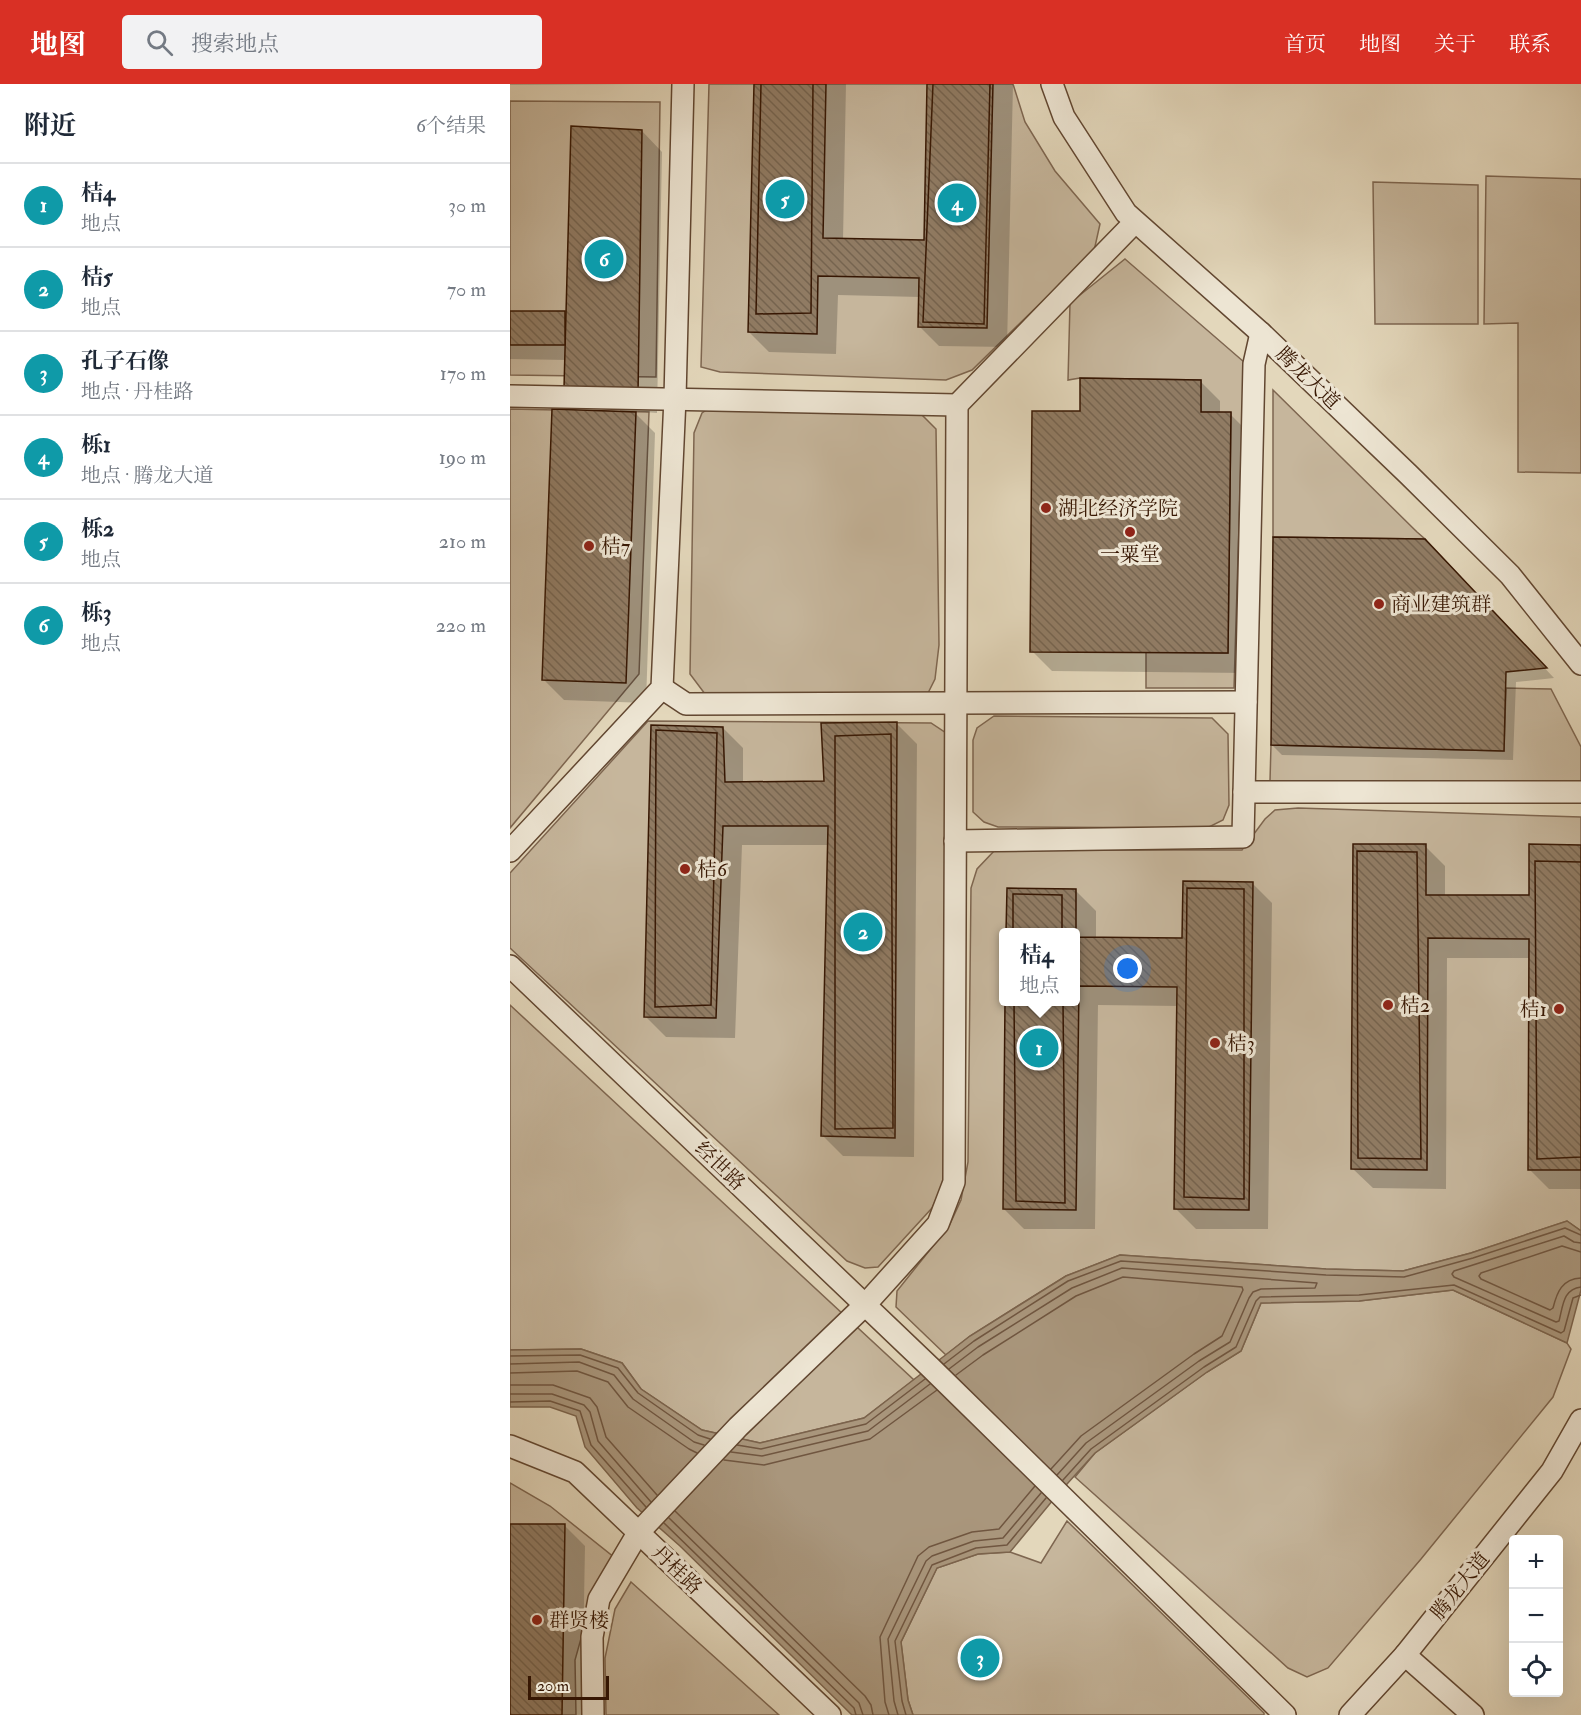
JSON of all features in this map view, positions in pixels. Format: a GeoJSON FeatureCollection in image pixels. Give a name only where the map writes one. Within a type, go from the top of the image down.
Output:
{"type":"FeatureCollection","features":[{"type":"Feature","properties":{"kind":"street"},"geometry":{"type":"LineString","coordinates":[[510,851],[662,688],[675,398],[684,84]]}},
{"type":"Feature","properties":{"kind":"street","name":"腾龙大道"},"geometry":{"type":"LineString","coordinates":[[1052,84],[1064,117],[1126,213],[1261,333],[1510,575],[1581,664]]}},
{"type":"Feature","properties":{"kind":"street"},"geometry":{"type":"LineString","coordinates":[[593,1715],[592,1637],[599,1599],[642,1527],[738,1427],[865,1305],[938,1224],[954,1182],[957,405],[1135,222]]}},
{"type":"Feature","properties":{"kind":"street"},"geometry":{"type":"LineString","coordinates":[[955,841],[1243,837],[1254,364],[1261,333]]}},
{"type":"Feature","properties":{"kind":"street"},"geometry":{"type":"LineString","coordinates":[[510,396],[957,405]]}},
{"type":"Feature","properties":{"kind":"street"},"geometry":{"type":"LineString","coordinates":[[662,688],[686,704],[1246,702]]}},
{"type":"Feature","properties":{"kind":"street"},"geometry":{"type":"LineString","coordinates":[[1244,792],[1581,792]]}},
{"type":"Feature","properties":{"kind":"street","name":"经世路"},"geometry":{"type":"LineString","coordinates":[[510,966],[930,1367],[1285,1715]]}},
{"type":"Feature","properties":{"kind":"street","name":"腾龙大道"},"geometry":{"type":"LineString","coordinates":[[1350,1715],[1405,1655],[1552,1470],[1581,1420]]}},
{"type":"Feature","properties":{"kind":"street","name":"丹桂路"},"geometry":{"type":"LineString","coordinates":[[510,1446],[575,1472],[642,1527],[830,1715]]}},
{"type":"Feature","properties":{"kind":"street"},"geometry":{"type":"LineString","coordinates":[[1405,1655],[1473,1715]]}},
{"type":"Feature","properties":{"kind":"shaded area"},"geometry":{"type":"Polygon","coordinates":[[[709,84],[1013,84],[1025,122],[1055,171],[1100,224],[1094,251],[972,370],[946,380],[720,372],[701,367],[709,84]]]}},
{"type":"Feature","properties":{"kind":"shaded area"},"geometry":{"type":"Polygon","coordinates":[[[510,101],[660,102],[656,377],[510,375],[510,101]]]}},
{"type":"Feature","properties":{"kind":"shaded area"},"geometry":{"type":"Polygon","coordinates":[[[1486,176],[1581,179],[1581,473],[1518,472],[1518,323],[1484,324],[1486,176]]]}},
{"type":"Feature","properties":{"kind":"shaded area"},"geometry":{"type":"Polygon","coordinates":[[[1373,182],[1478,185],[1478,324],[1375,324],[1373,182]]]}},
{"type":"Feature","properties":{"kind":"shaded area"},"geometry":{"type":"Polygon","coordinates":[[[1125,259],[1244,362],[1234,688],[1146,688],[1146,652],[1228,653],[1231,413],[1201,412],[1201,380],[1080,378],[1068,380],[1070,303],[1125,259]]]}},
{"type":"Feature","properties":{"kind":"shaded area"},"geometry":{"type":"Polygon","coordinates":[[[1273,390],[1417,532],[1425,539],[1273,537],[1273,390]]]}},
{"type":"Feature","properties":{"kind":"shaded area"},"geometry":{"type":"Polygon","coordinates":[[[714,405],[921,414],[936,429],[939,645],[935,679],[927,695],[705,694],[690,674],[694,433],[702,413],[714,405]]]}},
{"type":"Feature","properties":{"kind":"shaded area"},"geometry":{"type":"Polygon","coordinates":[[[510,409],[649,412],[639,674],[510,828],[510,409]]]}},
{"type":"Feature","properties":{"kind":"shaded area"},"geometry":{"type":"Polygon","coordinates":[[[1506,688],[1551,689],[1581,747],[1581,782],[1270,781],[1271,745],[1504,751],[1506,688]]]}},
{"type":"Feature","properties":{"kind":"shaded area"},"geometry":{"type":"Polygon","coordinates":[[[994,716],[1212,718],[1228,734],[1229,805],[1223,820],[1207,828],[998,827],[984,822],[973,812],[973,740],[977,728],[994,716]]]}},
{"type":"Feature","properties":{"kind":"shaded area"},"geometry":{"type":"Polygon","coordinates":[[[648,721],[931,723],[946,733],[944,1169],[942,1187],[932,1208],[878,1267],[865,1268],[847,1261],[510,948],[510,873],[648,721]]]}},
{"type":"Feature","properties":{"kind":"shaded area"},"geometry":{"type":"Polygon","coordinates":[[[1298,808],[1581,817],[1581,1231],[1567,1221],[1471,1253],[1403,1271],[1326,1269],[1120,1255],[1066,1276],[970,1336],[946,1355],[896,1307],[897,1291],[949,1226],[961,1200],[968,1162],[971,888],[977,869],[995,850],[1242,850],[1265,819],[1275,810],[1298,808]]]}},
{"type":"Feature","properties":{"kind":"shaded area"},"geometry":{"type":"Polygon","coordinates":[[[510,1005],[914,1380],[864,1418],[760,1443],[702,1430],[641,1389],[622,1363],[581,1349],[510,1350],[510,1005]]]}},
{"type":"Feature","properties":{"kind":"shaded area"},"geometry":{"type":"Polygon","coordinates":[[[1453,1290],[1567,1343],[1571,1349],[1553,1397],[1421,1559],[1328,1668],[1307,1677],[1288,1668],[1075,1477],[1095,1453],[1207,1372],[1241,1351],[1261,1303],[1359,1301],[1453,1290]]]}},
{"type":"Feature","properties":{"kind":"shaded area","name":"群贤楼"},"geometry":{"type":"Polygon","coordinates":[[[510,1483],[550,1506],[615,1558],[592,1599],[575,1660],[576,1715],[510,1715],[510,1483]]]}},
{"type":"Feature","properties":{"kind":"shaded area"},"geometry":{"type":"Polygon","coordinates":[[[1067,1521],[1264,1715],[913,1715],[908,1700],[901,1642],[937,1568],[978,1554],[1010,1552],[1041,1563],[1067,1521]]]}},
{"type":"Feature","properties":{"kind":"shaded area"},"geometry":{"type":"Polygon","coordinates":[[[631,1582],[779,1715],[606,1715],[605,1658],[615,1609],[631,1582]]]}},
{"type":"Feature","properties":{"kind":"water"},"geometry":{"type":"Polygon","coordinates":[[[1567,1221],[1581,1231],[1581,1290],[1567,1343],[1453,1290],[1359,1301],[1261,1303],[1241,1351],[1207,1372],[1095,1453],[1010,1552],[978,1554],[937,1568],[901,1642],[908,1700],[913,1715],[852,1715],[680,1546],[637,1508],[585,1447],[576,1416],[550,1407],[510,1407],[510,1350],[581,1349],[622,1363],[641,1389],[702,1430],[760,1443],[864,1418],[970,1336],[1066,1276],[1120,1255],[1326,1269],[1403,1271],[1471,1253],[1567,1221]]]}},
{"type":"Feature","properties":{"kind":"building"},"geometry":{"type":"Polygon","coordinates":[[[754,84],[826,84],[823,238],[924,240],[927,84],[993,84],[987,328],[918,327],[919,278],[818,276],[817,334],[748,332],[754,84]]]}},
{"type":"Feature","properties":{"kind":"building"},"geometry":{"type":"Polygon","coordinates":[[[761,84],[813,84],[811,313],[756,314],[761,84]]]}},
{"type":"Feature","properties":{"kind":"building"},"geometry":{"type":"Polygon","coordinates":[[[933,84],[990,84],[984,324],[923,322],[933,84]]]}},
{"type":"Feature","properties":{"kind":"building"},"geometry":{"type":"Polygon","coordinates":[[[571,126],[642,130],[638,394],[564,388],[571,126]]]}},
{"type":"Feature","properties":{"kind":"building"},"geometry":{"type":"Polygon","coordinates":[[[510,311],[565,311],[565,345],[510,345],[510,311]]]}},
{"type":"Feature","properties":{"kind":"building","name":"一粟堂"},"geometry":{"type":"Polygon","coordinates":[[[1080,378],[1201,380],[1201,412],[1231,412],[1228,653],[1030,652],[1032,411],[1080,411],[1080,378]]]}},
{"type":"Feature","properties":{"kind":"building","name":"桔7"},"geometry":{"type":"Polygon","coordinates":[[[552,409],[636,412],[626,683],[542,680],[552,409]]]}},
{"type":"Feature","properties":{"kind":"building","name":"商业建筑群"},"geometry":{"type":"Polygon","coordinates":[[[1273,537],[1425,539],[1547,668],[1506,672],[1504,751],[1271,745],[1273,537]]]}},
{"type":"Feature","properties":{"kind":"building"},"geometry":{"type":"Polygon","coordinates":[[[897,722],[895,1138],[821,1136],[828,826],[723,826],[716,1018],[644,1017],[651,725],[723,727],[725,782],[824,781],[821,723],[897,722]]]}},
{"type":"Feature","properties":{"kind":"building","name":"桔6"},"geometry":{"type":"Polygon","coordinates":[[[656,730],[717,733],[711,1005],[655,1007],[656,730]]]}},
{"type":"Feature","properties":{"kind":"building"},"geometry":{"type":"Polygon","coordinates":[[[891,734],[893,1128],[835,1129],[835,736],[891,734]]]}},
{"type":"Feature","properties":{"kind":"building"},"geometry":{"type":"Polygon","coordinates":[[[1353,844],[1426,844],[1426,895],[1529,895],[1529,844],[1581,845],[1581,1170],[1528,1170],[1529,939],[1428,938],[1427,1170],[1351,1169],[1353,844]]]}},
{"type":"Feature","properties":{"kind":"building","name":"桔2"},"geometry":{"type":"Polygon","coordinates":[[[1357,851],[1417,852],[1421,1159],[1358,1158],[1357,851]]]}},
{"type":"Feature","properties":{"kind":"building","name":"桔1"},"geometry":{"type":"Polygon","coordinates":[[[1535,861],[1581,862],[1581,1157],[1537,1159],[1535,861]]]}},
{"type":"Feature","properties":{"kind":"building"},"geometry":{"type":"Polygon","coordinates":[[[1183,881],[1253,882],[1249,1210],[1174,1209],[1177,987],[1080,986],[1080,937],[1182,938],[1183,881]]]}},
{"type":"Feature","properties":{"kind":"building"},"geometry":{"type":"Polygon","coordinates":[[[1007,888],[1076,889],[1076,928],[1006,928],[1007,888]]]}},
{"type":"Feature","properties":{"kind":"building","name":"桔3"},"geometry":{"type":"Polygon","coordinates":[[[1187,888],[1244,889],[1244,1199],[1184,1197],[1187,888]]]}},
{"type":"Feature","properties":{"kind":"building"},"geometry":{"type":"Polygon","coordinates":[[[1013,894],[1062,895],[1062,928],[1013,928],[1013,894]]]}},
{"type":"Feature","properties":{"kind":"building"},"geometry":{"type":"Polygon","coordinates":[[[1005,1006],[1079,1006],[1076,1210],[1003,1209],[1005,1006]]]}},
{"type":"Feature","properties":{"kind":"building"},"geometry":{"type":"Polygon","coordinates":[[[1014,1006],[1063,1006],[1065,1203],[1016,1201],[1014,1006]]]}},
{"type":"Feature","properties":{"kind":"building","name":"群贤楼"},"geometry":{"type":"Polygon","coordinates":[[[510,1524],[565,1524],[562,1715],[510,1715],[510,1524]]]}},
{"type":"Feature","properties":{"kind":"place","name":"栎2"},"geometry":{"type":"Point","coordinates":[785,199]}},
{"type":"Feature","properties":{"kind":"place","name":"栎1"},"geometry":{"type":"Point","coordinates":[957,203]}},
{"type":"Feature","properties":{"kind":"place","name":"栎3"},"geometry":{"type":"Point","coordinates":[604,259]}},
{"type":"Feature","properties":{"kind":"place","name":"湖北经济学院"},"geometry":{"type":"Point","coordinates":[1046,508]}},
{"type":"Feature","properties":{"kind":"place","name":"一粟堂"},"geometry":{"type":"Point","coordinates":[1130,532]}},
{"type":"Feature","properties":{"kind":"place","name":"桔7"},"geometry":{"type":"Point","coordinates":[589,546]}},
{"type":"Feature","properties":{"kind":"place","name":"商业建筑群"},"geometry":{"type":"Point","coordinates":[1379,604]}},
{"type":"Feature","properties":{"kind":"place","name":"桔6"},"geometry":{"type":"Point","coordinates":[685,869]}},
{"type":"Feature","properties":{"kind":"place","name":"桔5"},"geometry":{"type":"Point","coordinates":[863,932]}},
{"type":"Feature","properties":{"kind":"place","name":"桔2"},"geometry":{"type":"Point","coordinates":[1388,1005]}},
{"type":"Feature","properties":{"kind":"place","name":"桔1"},"geometry":{"type":"Point","coordinates":[1559,1009]}},
{"type":"Feature","properties":{"kind":"place","name":"桔3"},"geometry":{"type":"Point","coordinates":[1215,1043]}},
{"type":"Feature","properties":{"kind":"place","name":"桔4"},"geometry":{"type":"Point","coordinates":[1039,1048]}},
{"type":"Feature","properties":{"kind":"place","name":"群贤楼"},"geometry":{"type":"Point","coordinates":[537,1620]}},
{"type":"Feature","properties":{"kind":"place","name":"孔子石像"},"geometry":{"type":"Point","coordinates":[980,1658]}}]}
